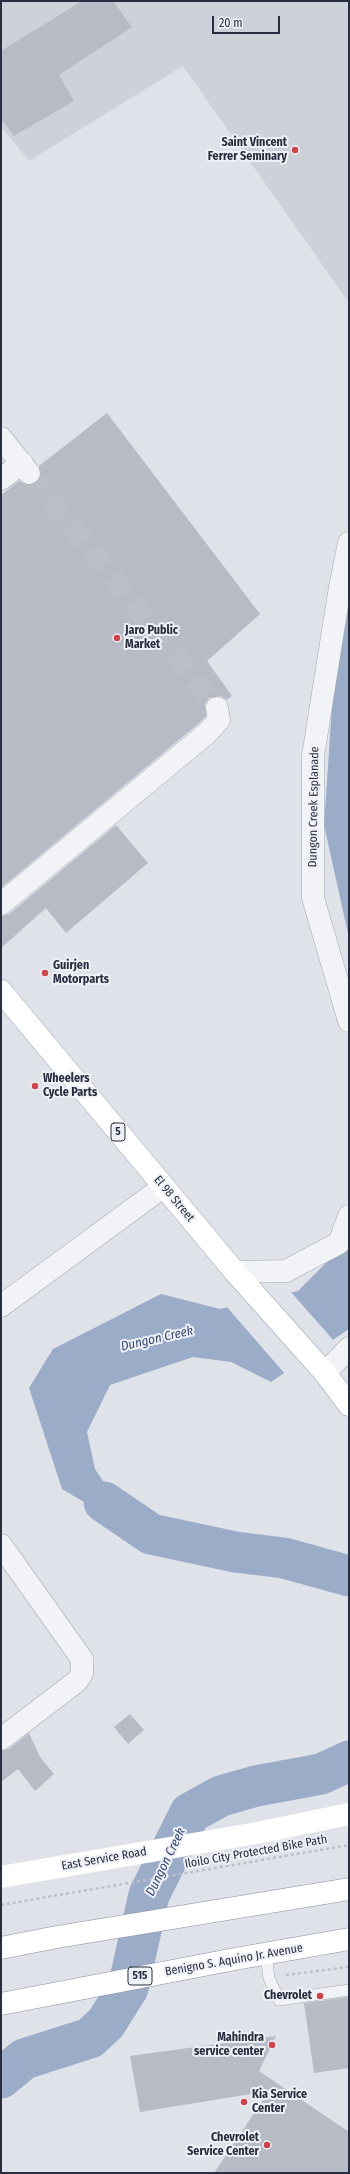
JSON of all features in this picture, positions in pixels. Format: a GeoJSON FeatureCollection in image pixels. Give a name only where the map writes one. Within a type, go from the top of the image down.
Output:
{"type":"FeatureCollection","features":[{"type":"Feature","properties":{"kind":"main road","name":"El 98 Street"},"geometry":{"type":"LineString","coordinates":[[1,991],[235,1272],[325,1373],[349,1405]]}},
{"type":"Feature","properties":{"kind":"main road","name":"East Service Road"},"geometry":{"type":"LineString","coordinates":[[1,1877],[257,1833],[349,1814]]}},
{"type":"Feature","properties":{"kind":"main road"},"geometry":{"type":"LineString","coordinates":[[1,1948],[57,1937],[349,1889]]}},
{"type":"Feature","properties":{"kind":"main road","name":"Benigno S. Aquino Jr. Avenue"},"geometry":{"type":"LineString","coordinates":[[1,2004],[45,1994],[235,1958],[349,1940]]}},
{"type":"Feature","properties":{"kind":"street"},"geometry":{"type":"LineString","coordinates":[[1,438],[26,468],[1,479]]}},
{"type":"Feature","properties":{"kind":"street","name":"Dungon Creek Esplanade"},"geometry":{"type":"LineString","coordinates":[[349,543],[340,587],[313,756],[313,898],[349,1021]]}},
{"type":"Feature","properties":{"kind":"street"},"geometry":{"type":"LineString","coordinates":[[1,904],[206,734],[218,714]]}},
{"type":"Feature","properties":{"kind":"street"},"geometry":{"type":"LineString","coordinates":[[1,1306],[163,1187]]}},
{"type":"Feature","properties":{"kind":"street"},"geometry":{"type":"LineString","coordinates":[[235,1272],[286,1271],[339,1243],[349,1216]]}},
{"type":"Feature","properties":{"kind":"street"},"geometry":{"type":"LineString","coordinates":[[325,1373],[349,1348]]}},
{"type":"Feature","properties":{"kind":"street"},"geometry":{"type":"LineString","coordinates":[[1,1545],[82,1659],[82,1674],[76,1682],[1,1739]]}},
{"type":"Feature","properties":{"kind":"lane"},"geometry":{"type":"LineString","coordinates":[[266,1954],[269,1978],[279,2000],[349,1990]]}},
{"type":"Feature","properties":{"kind":"path","name":"Iloilo City Protected Bike Path"},"geometry":{"type":"LineString","coordinates":[[1,1905],[349,1845]]}},
{"type":"Feature","properties":{"kind":"path"},"geometry":{"type":"LineString","coordinates":[[269,1978],[349,1967]]}},
{"type":"Feature","properties":{"kind":"shaded area","name":"Saint Vincent Ferrer Seminary"},"geometry":{"type":"Polygon","coordinates":[[[1,1],[349,1],[349,303],[183,66],[29,161],[1,127],[1,1]]]}},
{"type":"Feature","properties":{"kind":"water"},"geometry":{"type":"Polygon","coordinates":[[[349,601],[349,938],[324,825],[334,677],[349,601]]]}},
{"type":"Feature","properties":{"kind":"water"},"geometry":{"type":"Polygon","coordinates":[[[349,1233],[349,1329],[271,1382],[231,1362],[193,1357],[110,1385],[87,1432],[95,1469],[119,1505],[151,1534],[96,1509],[62,1489],[29,1388],[53,1349],[161,1294],[220,1309],[298,1291],[344,1245],[349,1233]]]}},
{"type":"Feature","properties":{"kind":"pier"},"geometry":{"type":"Polygon","coordinates":[[[290,1291],[335,1342],[286,1375],[226,1306],[290,1291]]]}},
{"type":"Feature","properties":{"kind":"building"},"geometry":{"type":"Polygon","coordinates":[[[82,1],[113,1],[132,27],[59,75],[74,101],[14,136],[1,119],[1,51],[82,1]]]}},
{"type":"Feature","properties":{"kind":"building","name":"Jaro Public Market"},"geometry":{"type":"Polygon","coordinates":[[[107,413],[260,614],[207,661],[232,696],[227,700],[221,696],[209,698],[205,704],[206,716],[198,724],[1,888],[1,495],[19,481],[25,485],[36,483],[41,477],[39,466],[107,413]]]}},
{"type":"Feature","properties":{"kind":"building"},"geometry":{"type":"Polygon","coordinates":[[[116,825],[148,863],[66,933],[46,908],[1,948],[1,916],[9,914],[116,825]]]}},
{"type":"Feature","properties":{"kind":"building"},"geometry":{"type":"Polygon","coordinates":[[[130,1714],[144,1730],[128,1744],[114,1727],[130,1714]]]}},
{"type":"Feature","properties":{"kind":"building"},"geometry":{"type":"Polygon","coordinates":[[[29,1733],[40,1757],[54,1774],[35,1791],[18,1769],[1,1782],[1,1751],[9,1749],[29,1733]]]}},
{"type":"Feature","properties":{"kind":"building"},"geometry":{"type":"Polygon","coordinates":[[[349,1997],[349,2068],[314,2073],[304,2003],[349,1997]]]}},
{"type":"Feature","properties":{"kind":"building"},"geometry":{"type":"Polygon","coordinates":[[[276,2036],[259,2071],[349,2132],[349,2173],[214,2173],[269,2091],[140,2112],[130,2056],[276,2036]]]}},
{"type":"Feature","properties":{"kind":"waterway","name":"Dungon Creek"},"geometry":{"type":"LineString","coordinates":[[104,1502],[151,1534],[235,1552],[284,1558],[349,1576]]}},
{"type":"Feature","properties":{"kind":"waterway","name":"Dungon Creek"},"geometry":{"type":"LineString","coordinates":[[1,2078],[24,2059],[90,2038],[106,2023],[128,1988],[149,1895],[190,1813],[221,1796],[256,1786],[321,1774],[349,1761]]}},
{"type":"Feature","properties":{"kind":"tunnel"},"geometry":{"type":"LineString","coordinates":[[29,473],[217,708]]}},
{"type":"Feature","properties":{"kind":"place","name":"Saint Vincent Ferrer Seminary"},"geometry":{"type":"Point","coordinates":[295,150]}},
{"type":"Feature","properties":{"kind":"place","name":"Jaro Public Market"},"geometry":{"type":"Point","coordinates":[117,638]}},
{"type":"Feature","properties":{"kind":"place","name":"Guirjen Motorparts"},"geometry":{"type":"Point","coordinates":[45,973]}},
{"type":"Feature","properties":{"kind":"place","name":"Wheelers Cycle Parts"},"geometry":{"type":"Point","coordinates":[35,1086]}},
{"type":"Feature","properties":{"kind":"place","name":"Chevrolet"},"geometry":{"type":"Point","coordinates":[320,1996]}},
{"type":"Feature","properties":{"kind":"place","name":"Mahindra service center"},"geometry":{"type":"Point","coordinates":[272,2045]}},
{"type":"Feature","properties":{"kind":"place","name":"Kia Service Center"},"geometry":{"type":"Point","coordinates":[244,2102]}},
{"type":"Feature","properties":{"kind":"place","name":"Chevrolet Service Center"},"geometry":{"type":"Point","coordinates":[267,2145]}}]}
